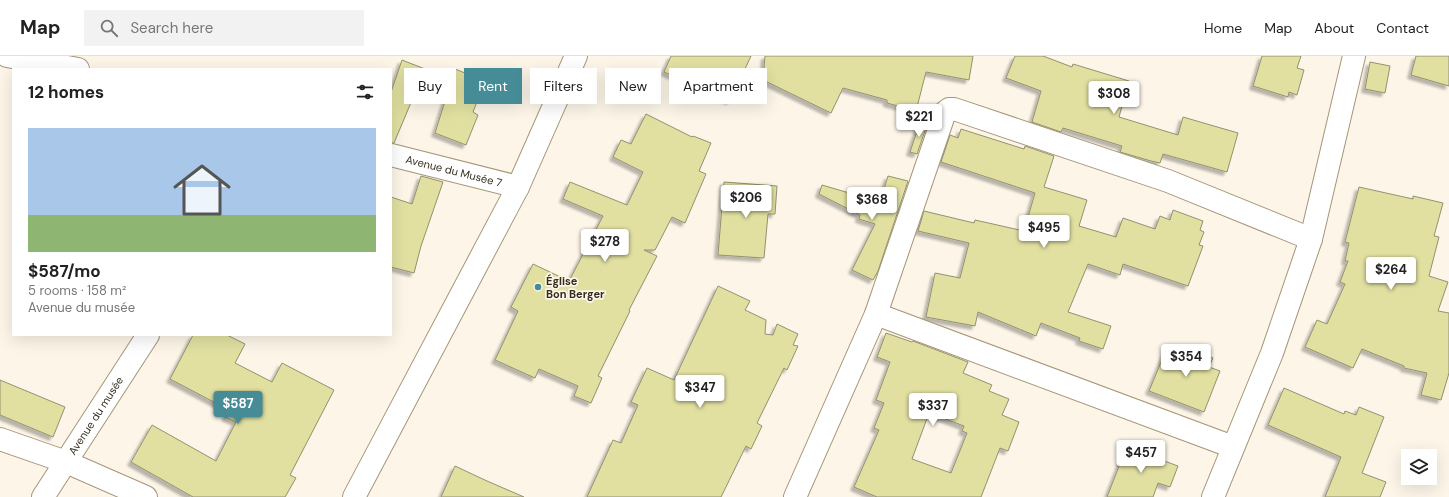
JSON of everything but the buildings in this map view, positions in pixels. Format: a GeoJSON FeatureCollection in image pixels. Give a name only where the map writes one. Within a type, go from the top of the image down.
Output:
{"type":"FeatureCollection","features":[{"type":"Feature","properties":{"kind":"street"},"geometry":{"type":"LineString","coordinates":[[7,56],[73,68]]}},
{"type":"Feature","properties":{"kind":"street"},"geometry":{"type":"LineString","coordinates":[[354,497],[518,187],[576,56]]}},
{"type":"Feature","properties":{"kind":"street"},"geometry":{"type":"LineString","coordinates":[[1213,497],[1272,353],[1311,239],[1354,56]]}},
{"type":"Feature","properties":{"kind":"street"},"geometry":{"type":"LineString","coordinates":[[796,497],[876,314],[945,112],[949,109],[954,109],[1168,181],[1311,239]]}},
{"type":"Feature","properties":{"kind":"street","name":"Avenue du Musée 7"},"geometry":{"type":"LineString","coordinates":[[392,155],[518,187]]}},
{"type":"Feature","properties":{"kind":"street"},"geometry":{"type":"LineString","coordinates":[[876,314],[1233,447]]}},
{"type":"Feature","properties":{"kind":"street","name":"Avenue du musée"},"geometry":{"type":"LineString","coordinates":[[43,497],[147,336]]}},
{"type":"Feature","properties":{"kind":"street"},"geometry":{"type":"LineString","coordinates":[[0,439],[66,462],[146,497]]}},
{"type":"Feature","properties":{"kind":"place","name":"Église Bon Berger"},"geometry":{"type":"Point","coordinates":[538,287]}}]}
